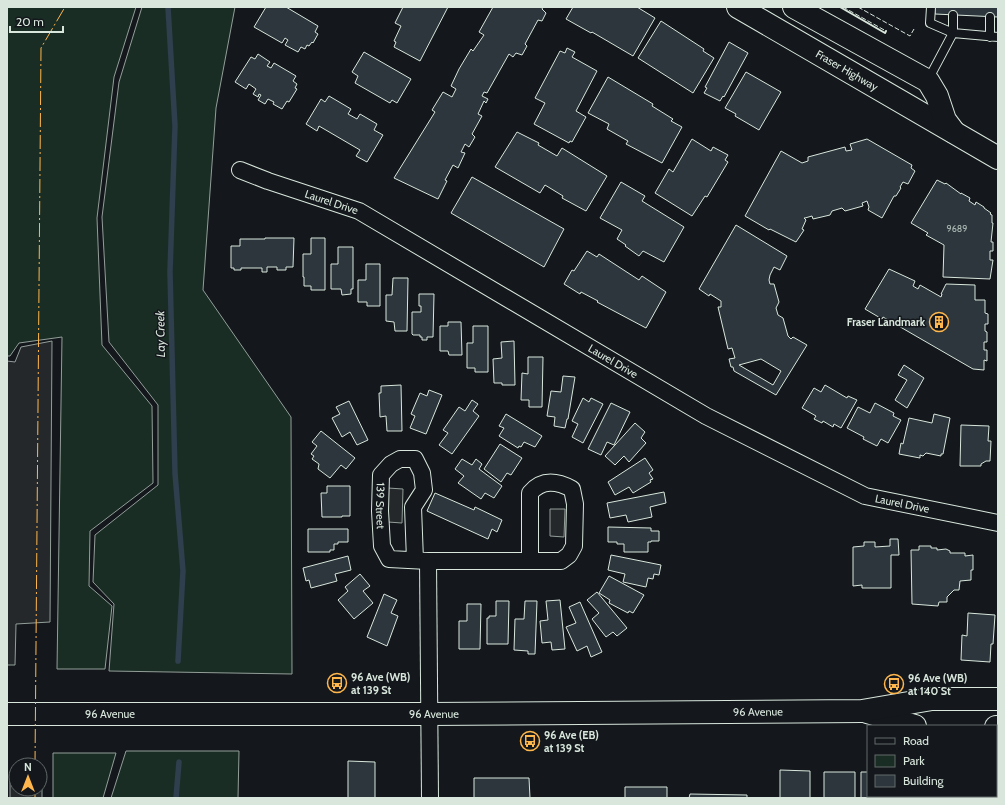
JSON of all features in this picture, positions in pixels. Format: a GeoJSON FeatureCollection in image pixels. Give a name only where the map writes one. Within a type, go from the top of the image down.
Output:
{"type":"FeatureCollection","features":[{"type":"Feature","properties":{"kind":"main road","name":"Fraser Highway"},"geometry":{"type":"LineString","coordinates":[[738,7],[998,158]]}},
{"type":"Feature","properties":{"kind":"main road"},"geometry":{"type":"LineString","coordinates":[[794,7],[928,81]]}},
{"type":"Feature","properties":{"kind":"main road","name":"Fraser Highway"},"geometry":{"type":"LineString","coordinates":[[928,81],[937,96],[945,120],[955,134]]}},
{"type":"Feature","properties":{"kind":"main road","name":"96 Avenue"},"geometry":{"type":"LineString","coordinates":[[7,714],[429,714],[862,711],[932,699],[998,699]]}},
{"type":"Feature","properties":{"kind":"main road","name":"96 Avenue"},"geometry":{"type":"LineString","coordinates":[[862,711],[911,725]]}},
{"type":"Feature","properties":{"kind":"street","name":"Laurel Drive"},"geometry":{"type":"LineString","coordinates":[[240,170],[268,181],[360,211],[706,416],[865,496],[998,522]]}},
{"type":"Feature","properties":{"kind":"street","name":"139 Street"},"geometry":{"type":"LineString","coordinates":[[430,798],[429,714],[421,561],[413,507],[424,490],[422,473],[415,459],[400,458],[391,464],[381,475],[380,511],[382,546],[389,559],[421,561],[530,561],[561,561],[569,555],[574,546],[575,504],[572,490],[567,486],[557,483],[540,484],[530,493],[530,561]]}},
{"type":"Feature","properties":{"kind":"lane"},"geometry":{"type":"LineString","coordinates":[[931,7],[930,23],[953,33],[994,37],[990,17]]}},
{"type":"Feature","properties":{"kind":"lane"},"geometry":{"type":"LineString","coordinates":[[928,81],[953,33],[953,15]]}},
{"type":"Feature","properties":{"kind":"green space"},"geometry":{"type":"Polygon","coordinates":[[[7,7],[136,7],[114,77],[97,218],[102,345],[152,406],[153,483],[90,531],[89,586],[112,606],[105,669],[57,669],[62,337],[19,343],[10,356],[7,356],[7,7]]]}},
{"type":"Feature","properties":{"kind":"green space"},"geometry":{"type":"Polygon","coordinates":[[[142,7],[235,7],[216,108],[203,290],[291,417],[292,674],[109,671],[114,604],[93,582],[95,535],[158,485],[158,405],[109,342],[102,217],[119,82],[142,7]]]}},
{"type":"Feature","properties":{"kind":"green space"},"geometry":{"type":"Polygon","coordinates":[[[126,751],[239,751],[238,798],[111,798],[126,751]]]}},
{"type":"Feature","properties":{"kind":"green space"},"geometry":{"type":"Polygon","coordinates":[[[53,753],[116,753],[103,798],[53,798],[53,753]]]}},
{"type":"Feature","properties":{"kind":"shaded area"},"geometry":{"type":"Polygon","coordinates":[[[52,341],[50,622],[16,624],[15,665],[7,665],[7,361],[15,362],[21,347],[52,341]]]}},
{"type":"Feature","properties":{"kind":"shaded area"},"geometry":{"type":"Polygon","coordinates":[[[388,488],[403,489],[402,523],[388,522],[388,488]]]}},
{"type":"Feature","properties":{"kind":"shaded area"},"geometry":{"type":"Polygon","coordinates":[[[550,509],[565,509],[564,537],[550,536],[550,509]]]}},
{"type":"Feature","properties":{"kind":"shaded area"},"geometry":{"type":"Polygon","coordinates":[[[10,797],[42,797],[42,798],[10,797]]]}},
{"type":"Feature","properties":{"kind":"building"},"geometry":{"type":"Polygon","coordinates":[[[266,7],[286,7],[318,26],[315,32],[318,34],[313,43],[312,42],[309,46],[307,45],[305,49],[301,47],[298,52],[285,45],[288,40],[285,38],[282,43],[254,27],[266,7]]]}},
{"type":"Feature","properties":{"kind":"building"},"geometry":{"type":"Polygon","coordinates":[[[403,7],[448,7],[420,61],[394,47],[396,42],[394,41],[401,26],[395,23],[403,7]]]}},
{"type":"Feature","properties":{"kind":"building"},"geometry":{"type":"Polygon","coordinates":[[[493,7],[543,7],[542,9],[546,13],[542,21],[538,20],[525,44],[527,46],[522,55],[516,53],[513,57],[509,54],[487,93],[484,92],[482,96],[488,99],[486,103],[484,101],[478,114],[482,116],[472,134],[475,137],[469,147],[465,144],[461,152],[465,153],[458,168],[453,165],[445,180],[447,181],[438,199],[394,178],[435,112],[432,110],[443,92],[452,97],[456,89],[451,86],[471,49],[473,51],[484,35],[479,32],[493,7]]]}},
{"type":"Feature","properties":{"kind":"building"},"geometry":{"type":"Polygon","coordinates":[[[573,7],[637,7],[655,18],[633,56],[566,19],[573,7]]]}},
{"type":"Feature","properties":{"kind":"building"},"geometry":{"type":"Polygon","coordinates":[[[935,7],[998,7],[998,17],[935,14],[935,7]]]}},
{"type":"Feature","properties":{"kind":"building"},"geometry":{"type":"Polygon","coordinates":[[[661,21],[704,49],[703,51],[714,58],[693,93],[638,58],[661,21]]]}},
{"type":"Feature","properties":{"kind":"building"},"geometry":{"type":"Polygon","coordinates":[[[729,42],[748,53],[724,97],[723,96],[720,101],[704,93],[707,88],[705,87],[729,42]]]}},
{"type":"Feature","properties":{"kind":"building"},"geometry":{"type":"Polygon","coordinates":[[[567,48],[575,52],[572,57],[597,71],[576,111],[586,117],[572,142],[570,141],[569,143],[534,124],[545,103],[535,98],[560,51],[565,53],[567,48]]]}},
{"type":"Feature","properties":{"kind":"building"},"geometry":{"type":"Polygon","coordinates":[[[364,52],[411,79],[397,103],[392,100],[390,103],[355,83],[358,76],[352,72],[364,52]]]}},
{"type":"Feature","properties":{"kind":"building"},"geometry":{"type":"Polygon","coordinates":[[[258,54],[270,62],[267,66],[271,68],[274,63],[296,76],[293,81],[297,84],[295,88],[297,89],[289,102],[287,101],[282,109],[268,99],[265,104],[258,100],[261,95],[259,94],[258,97],[253,94],[256,89],[249,84],[246,89],[235,82],[251,57],[255,59],[258,54]]]}},
{"type":"Feature","properties":{"kind":"building"},"geometry":{"type":"Polygon","coordinates":[[[746,72],[781,92],[759,130],[735,116],[736,114],[725,108],[746,72]]]}},
{"type":"Feature","properties":{"kind":"building"},"geometry":{"type":"Polygon","coordinates":[[[608,77],[653,104],[652,106],[673,119],[671,121],[682,127],[662,163],[626,144],[628,141],[607,129],[609,124],[588,113],[608,77]]]}},
{"type":"Feature","properties":{"kind":"building"},"geometry":{"type":"Polygon","coordinates":[[[329,96],[351,109],[348,114],[357,119],[360,114],[377,124],[374,130],[383,135],[367,162],[356,156],[360,150],[319,126],[317,131],[306,124],[321,99],[325,102],[329,96]]]}},
{"type":"Feature","properties":{"kind":"building"},"geometry":{"type":"Polygon","coordinates":[[[517,132],[539,143],[538,145],[557,156],[562,148],[607,176],[586,211],[562,198],[563,196],[545,185],[540,193],[495,167],[517,132]]]}},
{"type":"Feature","properties":{"kind":"building"},"geometry":{"type":"Polygon","coordinates":[[[692,139],[711,151],[713,147],[728,155],[725,160],[728,162],[707,197],[705,196],[692,216],[655,193],[669,169],[673,172],[692,139]]]}},
{"type":"Feature","properties":{"kind":"building"},"geometry":{"type":"Polygon","coordinates":[[[867,139],[912,165],[911,168],[915,171],[908,184],[903,182],[900,187],[901,188],[896,196],[894,196],[882,218],[868,210],[869,207],[867,201],[862,203],[863,206],[845,211],[842,208],[832,211],[830,215],[813,219],[812,216],[804,218],[806,220],[802,229],[804,230],[796,242],[770,229],[769,230],[745,216],[781,151],[802,163],[808,161],[808,157],[845,147],[846,151],[852,150],[850,144],[867,139]]]}},
{"type":"Feature","properties":{"kind":"building"},"geometry":{"type":"Polygon","coordinates":[[[472,177],[564,229],[544,267],[451,213],[472,177]]]}},
{"type":"Feature","properties":{"kind":"building"},"geometry":{"type":"Polygon","coordinates":[[[937,180],[945,184],[946,183],[961,194],[970,198],[969,201],[975,205],[976,202],[991,213],[993,223],[991,242],[993,242],[993,251],[990,251],[990,260],[993,260],[990,279],[943,277],[944,245],[926,235],[928,233],[911,223],[937,180]]]}},
{"type":"Feature","properties":{"kind":"building"},"geometry":{"type":"Polygon","coordinates":[[[621,182],[645,196],[642,201],[684,227],[664,262],[643,251],[639,256],[617,239],[622,230],[600,218],[621,182]]]}},
{"type":"Feature","properties":{"kind":"building"},"geometry":{"type":"Polygon","coordinates":[[[736,225],[787,256],[780,270],[774,267],[769,280],[770,284],[774,284],[779,302],[776,308],[778,315],[783,318],[788,336],[791,339],[793,337],[807,345],[776,395],[734,371],[733,367],[731,367],[729,359],[735,358],[732,348],[728,349],[718,307],[721,307],[721,301],[710,294],[709,296],[699,289],[736,225]],[[761,359],[739,365],[773,385],[781,371],[761,359]]]}},
{"type":"Feature","properties":{"kind":"building"},"geometry":{"type":"Polygon","coordinates":[[[294,238],[293,267],[286,267],[286,270],[277,270],[277,267],[267,267],[267,272],[262,272],[262,268],[241,268],[241,270],[234,270],[234,268],[231,268],[231,246],[240,246],[240,239],[294,238]]]}},
{"type":"Feature","properties":{"kind":"building"},"geometry":{"type":"Polygon","coordinates":[[[311,238],[325,238],[325,290],[311,290],[311,286],[304,286],[303,254],[311,254],[311,238]]]}},
{"type":"Feature","properties":{"kind":"building"},"geometry":{"type":"Polygon","coordinates":[[[338,247],[353,247],[353,289],[351,289],[351,294],[342,295],[341,289],[331,289],[331,264],[338,264],[338,247]]]}},
{"type":"Feature","properties":{"kind":"building"},"geometry":{"type":"Polygon","coordinates":[[[587,251],[597,257],[599,254],[639,280],[642,276],[666,292],[646,328],[581,292],[580,294],[564,284],[572,270],[574,271],[587,251]]]}},
{"type":"Feature","properties":{"kind":"building"},"geometry":{"type":"Polygon","coordinates":[[[366,264],[380,264],[380,306],[367,306],[367,302],[358,302],[358,280],[366,280],[366,264]]]}},
{"type":"Feature","properties":{"kind":"building","name":"Fraser Landmark"},"geometry":{"type":"Polygon","coordinates":[[[889,269],[915,281],[913,286],[918,289],[920,285],[941,297],[946,284],[975,285],[975,300],[985,300],[985,313],[988,314],[988,324],[985,324],[987,342],[984,342],[984,350],[987,350],[987,361],[984,360],[984,370],[973,369],[883,317],[882,319],[865,309],[889,269]]]}},
{"type":"Feature","properties":{"kind":"building"},"geometry":{"type":"Polygon","coordinates":[[[393,278],[408,278],[407,331],[395,331],[394,322],[386,321],[386,295],[392,295],[393,278]]]}},
{"type":"Feature","properties":{"kind":"building"},"geometry":{"type":"Polygon","coordinates":[[[419,294],[434,294],[433,337],[427,337],[427,340],[422,340],[420,335],[412,334],[412,312],[421,312],[421,306],[419,306],[419,294]]]}},
{"type":"Feature","properties":{"kind":"building"},"geometry":{"type":"Polygon","coordinates":[[[448,322],[461,322],[462,355],[449,355],[448,351],[440,351],[440,326],[448,326],[448,322]]]}},
{"type":"Feature","properties":{"kind":"building"},"geometry":{"type":"Polygon","coordinates":[[[473,326],[488,326],[488,372],[475,372],[475,368],[467,368],[467,343],[473,343],[473,326]]]}},
{"type":"Feature","properties":{"kind":"building"},"geometry":{"type":"Polygon","coordinates":[[[514,341],[515,385],[502,385],[502,383],[494,383],[493,359],[502,358],[501,342],[514,341]]]}},
{"type":"Feature","properties":{"kind":"building"},"geometry":{"type":"Polygon","coordinates":[[[528,357],[543,357],[542,407],[529,407],[529,400],[521,400],[522,373],[528,374],[528,357]]]}},
{"type":"Feature","properties":{"kind":"building"},"geometry":{"type":"Polygon","coordinates":[[[904,365],[924,378],[907,408],[895,400],[907,380],[898,375],[904,365]]]}},
{"type":"Feature","properties":{"kind":"building"},"geometry":{"type":"Polygon","coordinates":[[[563,376],[575,377],[568,419],[565,428],[554,426],[555,417],[547,416],[551,391],[561,392],[563,376]]]}},
{"type":"Feature","properties":{"kind":"building"},"geometry":{"type":"Polygon","coordinates":[[[401,385],[402,431],[387,431],[386,416],[380,417],[379,393],[381,393],[381,386],[401,385]]]}},
{"type":"Feature","properties":{"kind":"building"},"geometry":{"type":"Polygon","coordinates":[[[825,385],[847,398],[848,396],[857,400],[841,428],[834,424],[833,427],[823,421],[822,423],[814,419],[816,416],[802,408],[814,388],[821,392],[825,385]]]}},
{"type":"Feature","properties":{"kind":"building"},"geometry":{"type":"Polygon","coordinates":[[[429,390],[442,395],[426,434],[410,428],[415,416],[411,414],[420,393],[427,396],[429,390]]]}},
{"type":"Feature","properties":{"kind":"building"},"geometry":{"type":"Polygon","coordinates":[[[583,398],[589,402],[591,398],[603,404],[583,443],[572,437],[578,424],[572,421],[583,398]]]}},
{"type":"Feature","properties":{"kind":"building"},"geometry":{"type":"Polygon","coordinates":[[[472,400],[478,404],[473,411],[479,416],[452,454],[439,445],[448,433],[443,430],[459,407],[465,411],[472,400]]]}},
{"type":"Feature","properties":{"kind":"building"},"geometry":{"type":"Polygon","coordinates":[[[349,401],[368,440],[357,445],[350,432],[342,437],[332,418],[340,414],[336,407],[349,401]]]}},
{"type":"Feature","properties":{"kind":"building"},"geometry":{"type":"Polygon","coordinates":[[[611,403],[630,412],[614,445],[607,442],[601,455],[588,449],[611,403]]]}},
{"type":"Feature","properties":{"kind":"building"},"geometry":{"type":"Polygon","coordinates":[[[875,403],[894,413],[893,416],[901,420],[888,443],[881,439],[877,446],[863,439],[864,437],[847,428],[858,407],[870,413],[875,403]]]}},
{"type":"Feature","properties":{"kind":"building"},"geometry":{"type":"Polygon","coordinates":[[[506,414],[542,436],[535,447],[524,442],[521,447],[519,446],[518,448],[499,436],[504,428],[499,426],[506,414]]]}},
{"type":"Feature","properties":{"kind":"building"},"geometry":{"type":"Polygon","coordinates":[[[934,414],[950,418],[943,454],[941,454],[941,456],[926,453],[923,456],[920,455],[920,458],[899,454],[909,418],[932,423],[934,414]]]}},
{"type":"Feature","properties":{"kind":"building"},"geometry":{"type":"Polygon","coordinates":[[[635,423],[645,432],[641,438],[646,443],[629,462],[624,456],[615,465],[605,456],[635,423]]]}},
{"type":"Feature","properties":{"kind":"building"},"geometry":{"type":"Polygon","coordinates":[[[961,425],[989,426],[988,441],[991,441],[990,461],[986,461],[981,464],[981,466],[960,466],[961,425]]]}},
{"type":"Feature","properties":{"kind":"building"},"geometry":{"type":"Polygon","coordinates":[[[321,431],[355,458],[346,469],[341,465],[330,478],[318,469],[319,464],[312,459],[314,456],[311,454],[317,446],[312,442],[321,431]]]}},
{"type":"Feature","properties":{"kind":"building"},"geometry":{"type":"Polygon","coordinates":[[[500,444],[522,458],[511,475],[507,473],[501,482],[484,469],[500,444]]]}},
{"type":"Feature","properties":{"kind":"building"},"geometry":{"type":"Polygon","coordinates":[[[645,458],[653,470],[649,473],[653,479],[650,480],[651,482],[633,493],[629,487],[615,495],[608,482],[645,458]]]}},
{"type":"Feature","properties":{"kind":"building"},"geometry":{"type":"Polygon","coordinates":[[[462,459],[472,465],[476,459],[482,464],[479,469],[502,486],[494,498],[485,493],[481,499],[458,483],[464,476],[455,469],[462,459]]]}},
{"type":"Feature","properties":{"kind":"building"},"geometry":{"type":"Polygon","coordinates":[[[327,486],[350,486],[350,516],[322,517],[321,493],[327,493],[327,486]]]}},
{"type":"Feature","properties":{"kind":"building"},"geometry":{"type":"Polygon","coordinates":[[[664,492],[666,503],[650,507],[652,517],[628,522],[626,515],[610,518],[607,503],[664,492]]]}},
{"type":"Feature","properties":{"kind":"building"},"geometry":{"type":"Polygon","coordinates":[[[435,493],[474,510],[475,507],[502,520],[497,532],[492,529],[488,539],[427,511],[435,493]]]}},
{"type":"Feature","properties":{"kind":"building"},"geometry":{"type":"Polygon","coordinates":[[[608,527],[651,528],[651,531],[659,531],[659,541],[648,542],[648,552],[624,552],[624,544],[608,542],[608,527]]]}},
{"type":"Feature","properties":{"kind":"building"},"geometry":{"type":"Polygon","coordinates":[[[308,529],[348,529],[348,542],[338,542],[338,544],[334,544],[334,550],[330,550],[330,552],[308,552],[308,529]]]}},
{"type":"Feature","properties":{"kind":"building"},"geometry":{"type":"Polygon","coordinates":[[[890,539],[898,539],[899,555],[891,555],[891,588],[862,588],[862,585],[853,586],[853,547],[864,546],[864,542],[875,542],[875,547],[890,546],[890,539]]]}},
{"type":"Feature","properties":{"kind":"building"},"geometry":{"type":"Polygon","coordinates":[[[919,546],[931,546],[931,548],[937,548],[937,550],[946,549],[950,551],[950,553],[965,553],[965,556],[973,555],[971,580],[960,581],[959,590],[954,590],[947,597],[947,602],[939,602],[938,606],[912,604],[911,550],[919,550],[919,546]]]}},
{"type":"Feature","properties":{"kind":"building"},"geometry":{"type":"Polygon","coordinates":[[[611,555],[661,565],[659,575],[654,574],[653,579],[648,578],[646,587],[623,582],[625,574],[608,570],[611,555]]]}},
{"type":"Feature","properties":{"kind":"building"},"geometry":{"type":"Polygon","coordinates":[[[348,556],[351,570],[335,574],[337,581],[311,588],[309,580],[306,581],[303,568],[348,556]]]}},
{"type":"Feature","properties":{"kind":"building"},"geometry":{"type":"Polygon","coordinates":[[[360,574],[370,586],[363,591],[373,603],[354,619],[338,600],[348,591],[345,587],[360,574]]]}},
{"type":"Feature","properties":{"kind":"building"},"geometry":{"type":"Polygon","coordinates":[[[609,576],[644,595],[633,613],[629,611],[628,613],[609,603],[610,600],[599,593],[609,576]]]}},
{"type":"Feature","properties":{"kind":"building"},"geometry":{"type":"Polygon","coordinates":[[[597,592],[627,628],[617,636],[613,632],[606,637],[592,619],[599,613],[587,600],[597,592]]]}},
{"type":"Feature","properties":{"kind":"building"},"geometry":{"type":"Polygon","coordinates":[[[384,594],[397,600],[391,613],[398,616],[387,646],[367,637],[384,594]]]}},
{"type":"Feature","properties":{"kind":"building"},"geometry":{"type":"Polygon","coordinates":[[[560,600],[565,649],[552,650],[551,642],[542,643],[540,621],[548,620],[546,601],[560,600]]]}},
{"type":"Feature","properties":{"kind":"building"},"geometry":{"type":"Polygon","coordinates":[[[496,601],[509,601],[508,644],[487,644],[487,618],[489,618],[489,616],[496,616],[496,601]]]}},
{"type":"Feature","properties":{"kind":"building"},"geometry":{"type":"Polygon","coordinates":[[[525,601],[537,601],[535,654],[528,654],[528,651],[514,650],[515,619],[524,619],[525,601]]]}},
{"type":"Feature","properties":{"kind":"building"},"geometry":{"type":"Polygon","coordinates":[[[580,602],[602,652],[591,657],[587,646],[577,651],[566,627],[576,623],[569,607],[580,602]]]}},
{"type":"Feature","properties":{"kind":"building"},"geometry":{"type":"Polygon","coordinates":[[[467,604],[481,604],[480,649],[459,649],[459,621],[467,621],[467,604]]]}},
{"type":"Feature","properties":{"kind":"building"},"geometry":{"type":"Polygon","coordinates":[[[968,613],[995,615],[990,662],[961,660],[962,635],[967,636],[968,613]]]}},
{"type":"Feature","properties":{"kind":"building"},"geometry":{"type":"Polygon","coordinates":[[[348,761],[375,762],[375,798],[348,798],[348,761]]]}},
{"type":"Feature","properties":{"kind":"building"},"geometry":{"type":"Polygon","coordinates":[[[780,770],[810,771],[810,798],[780,798],[780,770]]]}},
{"type":"Feature","properties":{"kind":"building"},"geometry":{"type":"Polygon","coordinates":[[[824,772],[855,772],[855,798],[824,798],[824,772]]]}},
{"type":"Feature","properties":{"kind":"building"},"geometry":{"type":"Polygon","coordinates":[[[861,772],[867,772],[867,797],[893,797],[893,798],[861,798],[861,772]]]}},
{"type":"Feature","properties":{"kind":"building"},"geometry":{"type":"Polygon","coordinates":[[[474,778],[529,778],[530,798],[474,798],[474,778]]]}},
{"type":"Feature","properties":{"kind":"building"},"geometry":{"type":"Polygon","coordinates":[[[625,787],[667,787],[667,798],[625,798],[625,787]]]}},
{"type":"Feature","properties":{"kind":"building"},"geometry":{"type":"Polygon","coordinates":[[[690,794],[747,795],[747,798],[689,798],[690,794]]]}},
{"type":"Feature","properties":{"kind":"building"},"geometry":{"type":"Polygon","coordinates":[[[931,797],[967,797],[967,798],[931,797]]]}},
{"type":"Feature","properties":{"kind":"waterway","name":"Lay Creek"},"geometry":{"type":"LineString","coordinates":[[168,7],[175,126],[170,272],[175,473],[183,571],[178,661]]}},
{"type":"Feature","properties":{"kind":"waterway","name":"Lay Creek"},"geometry":{"type":"LineString","coordinates":[[176,798],[179,762]]}},
{"type":"Feature","properties":{"kind":"fence"},"geometry":{"type":"LineString","coordinates":[[843,7],[886,31]]}},
{"type":"Feature","properties":{"kind":"fence"},"geometry":{"type":"LineString","coordinates":[[858,7],[910,36],[914,29]]}},
{"type":"Feature","properties":{"kind":"wall"},"geometry":{"type":"LineString","coordinates":[[840,7],[885,33],[886,31]]}},
{"type":"Feature","properties":{"kind":"power"},"geometry":{"type":"LineString","coordinates":[[35,757],[41,48],[65,7]]}},
{"type":"Feature","properties":{"kind":"place","name":"Fraser Landmark"},"geometry":{"type":"Point","coordinates":[939,322]}},
{"type":"Feature","properties":{"kind":"place","name":"96 Ave (WB) at 139 St"},"geometry":{"type":"Point","coordinates":[337,683]}},
{"type":"Feature","properties":{"kind":"place","name":"96 Ave (WB) at 140 St"},"geometry":{"type":"Point","coordinates":[894,684]}},
{"type":"Feature","properties":{"kind":"place","name":"96 Ave (EB) at 139 St"},"geometry":{"type":"Point","coordinates":[530,741]}}]}
